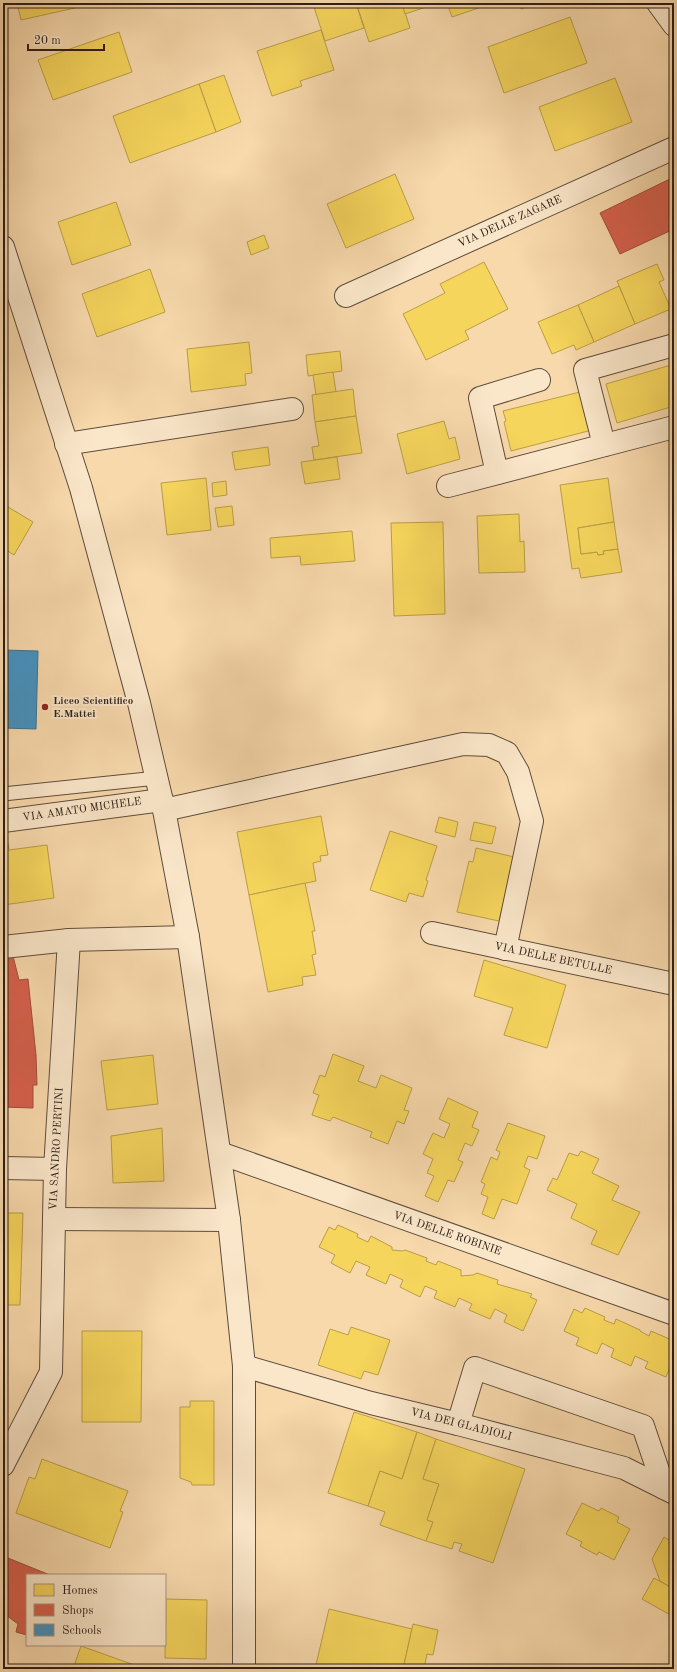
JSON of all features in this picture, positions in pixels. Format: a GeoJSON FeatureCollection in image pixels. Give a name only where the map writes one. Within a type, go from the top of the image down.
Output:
{"type":"FeatureCollection","features":[{"type":"Feature","properties":{"kind":"street"},"geometry":{"type":"LineString","coordinates":[[658,3],[674,25]]}},
{"type":"Feature","properties":{"kind":"street","name":"VIA DELLE ZAGARE"},"geometry":{"type":"LineString","coordinates":[[346,296],[674,148]]}},
{"type":"Feature","properties":{"kind":"street"},"geometry":{"type":"LineString","coordinates":[[3,247],[80,488],[139,703],[163,805],[188,937],[229,1220],[244,1366],[244,1669]]}},
{"type":"Feature","properties":{"kind":"street"},"geometry":{"type":"LineString","coordinates":[[604,445],[585,370],[674,345]]}},
{"type":"Feature","properties":{"kind":"street"},"geometry":{"type":"LineString","coordinates":[[497,473],[480,398],[539,380]]}},
{"type":"Feature","properties":{"kind":"street"},"geometry":{"type":"LineString","coordinates":[[66,444],[292,409]]}},
{"type":"Feature","properties":{"kind":"street"},"geometry":{"type":"LineString","coordinates":[[448,486],[674,427]]}},
{"type":"Feature","properties":{"kind":"street","name":"VIA AMATO MICHELE"},"geometry":{"type":"LineString","coordinates":[[3,821],[163,805],[463,744],[489,745],[507,753],[518,772],[532,821],[506,949]]}},
{"type":"Feature","properties":{"kind":"street","name":"VIA DELLE BETULLE"},"geometry":{"type":"LineString","coordinates":[[432,933],[674,984]]}},
{"type":"Feature","properties":{"kind":"street"},"geometry":{"type":"LineString","coordinates":[[3,947],[69,940],[188,937]]}},
{"type":"Feature","properties":{"kind":"street","name":"VIA SANDRO PERTINI"},"geometry":{"type":"LineString","coordinates":[[3,1465],[51,1372],[55,1169],[69,940]]}},
{"type":"Feature","properties":{"kind":"street","name":"VIA DELLE ROBINIE"},"geometry":{"type":"LineString","coordinates":[[220,1153],[674,1314]]}},
{"type":"Feature","properties":{"kind":"street"},"geometry":{"type":"LineString","coordinates":[[3,1168],[55,1169]]}},
{"type":"Feature","properties":{"kind":"street"},"geometry":{"type":"LineString","coordinates":[[54,1219],[229,1220]]}},
{"type":"Feature","properties":{"kind":"street","name":"VIA DEI GLADIOLI"},"geometry":{"type":"LineString","coordinates":[[244,1366],[371,1403],[458,1424],[624,1468],[669,1490]]}},
{"type":"Feature","properties":{"kind":"street"},"geometry":{"type":"LineString","coordinates":[[458,1424],[475,1368],[643,1426],[669,1490]]}},
{"type":"Feature","properties":{"kind":"lane"},"geometry":{"type":"LineString","coordinates":[[3,794],[157,778]]}},
{"type":"Feature","properties":{"kind":"building: Homes"},"geometry":{"type":"Polygon","coordinates":[[[17,3],[97,3],[21,20],[17,3]]]}},
{"type":"Feature","properties":{"kind":"building: Homes"},"geometry":{"type":"Polygon","coordinates":[[[356,3],[364,28],[325,41],[313,4],[356,3]]]}},
{"type":"Feature","properties":{"kind":"building: Homes"},"geometry":{"type":"Polygon","coordinates":[[[364,3],[402,3],[410,28],[369,42],[357,5],[364,3]]]}},
{"type":"Feature","properties":{"kind":"building: Homes"},"geometry":{"type":"Polygon","coordinates":[[[402,3],[438,3],[405,14],[402,3]]]}},
{"type":"Feature","properties":{"kind":"building: Homes"},"geometry":{"type":"Polygon","coordinates":[[[447,3],[493,3],[452,17],[447,3]]]}},
{"type":"Feature","properties":{"kind":"building: Homes"},"geometry":{"type":"Polygon","coordinates":[[[519,3],[535,3],[535,4],[521,9],[519,3]]]}},
{"type":"Feature","properties":{"kind":"building: Homes"},"geometry":{"type":"Polygon","coordinates":[[[570,17],[587,63],[504,93],[488,47],[570,17]]]}},
{"type":"Feature","properties":{"kind":"building: Homes"},"geometry":{"type":"Polygon","coordinates":[[[321,30],[334,70],[300,81],[302,86],[272,96],[257,51],[321,30]]]}},
{"type":"Feature","properties":{"kind":"building: Homes"},"geometry":{"type":"Polygon","coordinates":[[[119,32],[132,72],[53,100],[38,60],[119,32]]]}},
{"type":"Feature","properties":{"kind":"building: Homes"},"geometry":{"type":"Polygon","coordinates":[[[224,75],[241,122],[216,132],[199,84],[224,75]]]}},
{"type":"Feature","properties":{"kind":"building: Homes"},"geometry":{"type":"Polygon","coordinates":[[[615,78],[632,122],[555,151],[539,107],[615,78]]]}},
{"type":"Feature","properties":{"kind":"building: Homes"},"geometry":{"type":"Polygon","coordinates":[[[199,84],[216,132],[130,163],[113,116],[199,84]]]}},
{"type":"Feature","properties":{"kind":"building: Homes"},"geometry":{"type":"Polygon","coordinates":[[[395,174],[414,219],[346,248],[327,204],[395,174]]]}},
{"type":"Feature","properties":{"kind":"building: Homes"},"geometry":{"type":"Polygon","coordinates":[[[116,202],[131,245],[72,265],[58,222],[116,202]]]}},
{"type":"Feature","properties":{"kind":"building: Homes"},"geometry":{"type":"Polygon","coordinates":[[[264,235],[269,248],[251,255],[247,242],[264,235]]]}},
{"type":"Feature","properties":{"kind":"building: Homes"},"geometry":{"type":"Polygon","coordinates":[[[484,262],[508,309],[465,331],[469,339],[426,360],[403,314],[445,293],[440,284],[484,262]]]}},
{"type":"Feature","properties":{"kind":"building: Homes"},"geometry":{"type":"Polygon","coordinates":[[[657,264],[664,280],[659,282],[671,309],[635,324],[617,281],[657,264]]]}},
{"type":"Feature","properties":{"kind":"building: Homes"},"geometry":{"type":"Polygon","coordinates":[[[150,269],[165,312],[97,337],[82,294],[150,269]]]}},
{"type":"Feature","properties":{"kind":"building: Homes"},"geometry":{"type":"Polygon","coordinates":[[[619,286],[635,324],[594,342],[578,305],[619,286]]]}},
{"type":"Feature","properties":{"kind":"building: Homes"},"geometry":{"type":"Polygon","coordinates":[[[578,305],[594,342],[576,350],[574,345],[552,354],[538,322],[578,305]]]}},
{"type":"Feature","properties":{"kind":"building: Homes"},"geometry":{"type":"Polygon","coordinates":[[[249,342],[252,373],[245,374],[246,385],[191,392],[187,349],[249,342]]]}},
{"type":"Feature","properties":{"kind":"building: Homes"},"geometry":{"type":"Polygon","coordinates":[[[340,351],[342,371],[308,376],[306,355],[340,351]]]}},
{"type":"Feature","properties":{"kind":"building: Homes"},"geometry":{"type":"Polygon","coordinates":[[[671,365],[674,376],[674,406],[617,423],[606,384],[671,365]]]}},
{"type":"Feature","properties":{"kind":"building: Homes"},"geometry":{"type":"Polygon","coordinates":[[[333,372],[336,392],[316,395],[313,375],[333,372]]]}},
{"type":"Feature","properties":{"kind":"building: Homes"},"geometry":{"type":"Polygon","coordinates":[[[353,389],[356,416],[315,422],[312,395],[353,389]]]}},
{"type":"Feature","properties":{"kind":"building: Homes"},"geometry":{"type":"Polygon","coordinates":[[[580,392],[592,430],[511,451],[503,411],[580,392]]]}},
{"type":"Feature","properties":{"kind":"building: Homes"},"geometry":{"type":"Polygon","coordinates":[[[356,416],[362,453],[314,460],[312,447],[319,446],[315,422],[356,416]]]}},
{"type":"Feature","properties":{"kind":"building: Homes"},"geometry":{"type":"Polygon","coordinates":[[[444,421],[449,439],[455,437],[460,459],[407,474],[397,434],[444,421]]]}},
{"type":"Feature","properties":{"kind":"building: Homes"},"geometry":{"type":"Polygon","coordinates":[[[268,447],[270,465],[235,470],[232,452],[268,447]]]}},
{"type":"Feature","properties":{"kind":"building: Homes"},"geometry":{"type":"Polygon","coordinates":[[[337,457],[340,479],[305,484],[301,462],[337,457]]]}},
{"type":"Feature","properties":{"kind":"building: Homes"},"geometry":{"type":"Polygon","coordinates":[[[206,478],[211,530],[167,535],[161,483],[206,478]]]}},
{"type":"Feature","properties":{"kind":"building: Homes"},"geometry":{"type":"Polygon","coordinates":[[[608,478],[614,522],[578,528],[581,554],[597,552],[598,555],[604,554],[603,551],[618,549],[622,572],[581,578],[579,568],[572,569],[560,485],[608,478]]]}},
{"type":"Feature","properties":{"kind":"building: Homes"},"geometry":{"type":"Polygon","coordinates":[[[226,481],[227,495],[213,497],[212,483],[226,481]]]}},
{"type":"Feature","properties":{"kind":"building: Homes"},"geometry":{"type":"Polygon","coordinates":[[[3,504],[33,522],[14,555],[3,548],[3,504]]]}},
{"type":"Feature","properties":{"kind":"building: Homes"},"geometry":{"type":"Polygon","coordinates":[[[232,506],[234,525],[218,527],[215,508],[232,506]]]}},
{"type":"Feature","properties":{"kind":"building: Homes"},"geometry":{"type":"Polygon","coordinates":[[[519,514],[520,542],[524,541],[525,572],[479,573],[477,516],[519,514]]]}},
{"type":"Feature","properties":{"kind":"building: Homes"},"geometry":{"type":"Polygon","coordinates":[[[443,522],[445,614],[394,616],[391,523],[443,522]]]}},
{"type":"Feature","properties":{"kind":"building: Homes"},"geometry":{"type":"Polygon","coordinates":[[[614,522],[618,549],[603,551],[604,554],[598,555],[597,552],[581,554],[578,528],[614,522]]]}},
{"type":"Feature","properties":{"kind":"building: Homes"},"geometry":{"type":"Polygon","coordinates":[[[352,531],[355,561],[301,565],[300,556],[271,558],[270,538],[352,531]]]}},
{"type":"Feature","properties":{"kind":"building: Homes"},"geometry":{"type":"Polygon","coordinates":[[[321,816],[328,855],[320,856],[321,861],[313,863],[316,881],[249,895],[237,832],[321,816]]]}},
{"type":"Feature","properties":{"kind":"building: Homes"},"geometry":{"type":"Polygon","coordinates":[[[439,817],[458,822],[455,837],[435,832],[439,817]]]}},
{"type":"Feature","properties":{"kind":"building: Homes"},"geometry":{"type":"Polygon","coordinates":[[[474,822],[496,827],[492,844],[470,840],[474,822]]]}},
{"type":"Feature","properties":{"kind":"building: Homes"},"geometry":{"type":"Polygon","coordinates":[[[390,831],[437,846],[426,880],[428,881],[423,897],[409,893],[406,902],[370,890],[390,831]]]}},
{"type":"Feature","properties":{"kind":"building: Homes"},"geometry":{"type":"Polygon","coordinates":[[[8,843],[9,850],[47,845],[54,898],[3,905],[3,844],[8,843]]]}},
{"type":"Feature","properties":{"kind":"building: Homes"},"geometry":{"type":"Polygon","coordinates":[[[476,848],[514,857],[499,921],[457,912],[469,861],[473,862],[476,848]]]}},
{"type":"Feature","properties":{"kind":"building: Homes"},"geometry":{"type":"Polygon","coordinates":[[[305,883],[315,931],[312,931],[316,954],[312,955],[316,975],[302,977],[303,985],[268,992],[249,895],[305,883]]]}},
{"type":"Feature","properties":{"kind":"building: Homes"},"geometry":{"type":"Polygon","coordinates":[[[484,960],[566,985],[547,1048],[504,1035],[513,1008],[474,996],[484,960]]]}},
{"type":"Feature","properties":{"kind":"building: Homes"},"geometry":{"type":"Polygon","coordinates":[[[333,1054],[364,1066],[358,1081],[376,1088],[381,1075],[412,1088],[404,1110],[409,1111],[404,1124],[397,1121],[388,1144],[370,1137],[372,1132],[333,1117],[330,1121],[312,1115],[319,1095],[313,1093],[320,1075],[325,1077],[333,1054]]]}},
{"type":"Feature","properties":{"kind":"building: Homes"},"geometry":{"type":"Polygon","coordinates":[[[153,1055],[158,1104],[107,1110],[101,1061],[153,1055]]]}},
{"type":"Feature","properties":{"kind":"building: Homes"},"geometry":{"type":"Polygon","coordinates":[[[448,1098],[478,1112],[472,1127],[479,1130],[472,1146],[465,1143],[458,1160],[463,1162],[454,1182],[448,1180],[438,1202],[425,1196],[434,1176],[427,1173],[433,1159],[423,1154],[433,1133],[444,1138],[450,1124],[439,1119],[448,1098]]]}},
{"type":"Feature","properties":{"kind":"building: Homes"},"geometry":{"type":"Polygon","coordinates":[[[508,1123],[545,1136],[537,1159],[528,1156],[524,1167],[530,1170],[517,1204],[502,1199],[494,1219],[482,1214],[488,1197],[481,1194],[485,1184],[481,1182],[491,1157],[497,1160],[500,1152],[496,1150],[508,1123]]]}},
{"type":"Feature","properties":{"kind":"building: Homes"},"geometry":{"type":"Polygon","coordinates":[[[162,1128],[164,1181],[113,1183],[111,1136],[162,1128]]]}},
{"type":"Feature","properties":{"kind":"building: Homes"},"geometry":{"type":"Polygon","coordinates":[[[581,1151],[599,1159],[592,1173],[619,1186],[612,1200],[640,1212],[618,1255],[591,1244],[597,1231],[571,1218],[577,1204],[547,1190],[553,1178],[557,1180],[569,1153],[578,1156],[581,1151]]]}},
{"type":"Feature","properties":{"kind":"building: Homes"},"geometry":{"type":"Polygon","coordinates":[[[3,1213],[23,1213],[20,1305],[3,1305],[3,1213]]]}},
{"type":"Feature","properties":{"kind":"building: Homes"},"geometry":{"type":"Polygon","coordinates":[[[338,1225],[358,1234],[357,1237],[368,1242],[371,1236],[392,1247],[392,1250],[405,1250],[427,1258],[426,1261],[436,1265],[438,1261],[461,1270],[461,1276],[473,1275],[477,1273],[498,1280],[497,1284],[532,1294],[530,1297],[537,1300],[523,1331],[504,1322],[507,1315],[495,1309],[490,1319],[469,1310],[472,1304],[459,1298],[455,1307],[434,1298],[437,1291],[425,1286],[420,1297],[400,1287],[403,1280],[390,1274],[386,1284],[366,1275],[370,1267],[356,1261],[350,1273],[331,1263],[335,1255],[319,1247],[329,1227],[335,1230],[338,1225]]]}},
{"type":"Feature","properties":{"kind":"building: Homes"},"geometry":{"type":"Polygon","coordinates":[[[585,1308],[605,1317],[604,1320],[614,1324],[616,1319],[640,1330],[649,1336],[651,1331],[674,1341],[674,1369],[670,1367],[666,1377],[645,1368],[648,1362],[635,1356],[631,1366],[611,1357],[614,1349],[602,1343],[597,1354],[576,1345],[579,1338],[564,1331],[574,1309],[582,1313],[585,1308]]]}},
{"type":"Feature","properties":{"kind":"building: Homes"},"geometry":{"type":"Polygon","coordinates":[[[351,1327],[390,1340],[378,1375],[364,1371],[361,1379],[318,1365],[330,1329],[348,1335],[351,1327]]]}},
{"type":"Feature","properties":{"kind":"building: Homes"},"geometry":{"type":"Polygon","coordinates":[[[82,1331],[142,1331],[141,1422],[82,1422],[82,1331]]]}},
{"type":"Feature","properties":{"kind":"building: Homes"},"geometry":{"type":"Polygon","coordinates":[[[190,1401],[214,1401],[214,1485],[192,1485],[191,1482],[180,1478],[180,1407],[190,1407],[190,1401]]]}},
{"type":"Feature","properties":{"kind":"building: Homes"},"geometry":{"type":"Polygon","coordinates":[[[354,1412],[417,1432],[402,1479],[380,1471],[368,1506],[328,1493],[354,1412]]]}},
{"type":"Feature","properties":{"kind":"building: Homes"},"geometry":{"type":"Polygon","coordinates":[[[417,1432],[436,1439],[423,1479],[439,1484],[427,1520],[433,1522],[426,1541],[380,1525],[385,1512],[368,1506],[380,1471],[402,1479],[417,1432]]]}},
{"type":"Feature","properties":{"kind":"building: Homes"},"geometry":{"type":"Polygon","coordinates":[[[436,1439],[525,1469],[493,1563],[459,1551],[462,1544],[454,1542],[452,1549],[426,1541],[433,1522],[427,1520],[439,1484],[423,1479],[436,1439]]]}},
{"type":"Feature","properties":{"kind":"building: Homes"},"geometry":{"type":"Polygon","coordinates":[[[42,1459],[128,1491],[120,1511],[123,1512],[110,1548],[16,1513],[29,1477],[35,1479],[42,1459]]]}},
{"type":"Feature","properties":{"kind":"building: Homes"},"geometry":{"type":"Polygon","coordinates":[[[582,1503],[599,1511],[601,1508],[619,1517],[617,1522],[630,1529],[614,1560],[599,1552],[597,1555],[580,1546],[582,1542],[566,1534],[582,1503]]]}},
{"type":"Feature","properties":{"kind":"building: Homes"},"geometry":{"type":"Polygon","coordinates":[[[664,1537],[674,1543],[674,1589],[660,1581],[652,1559],[664,1537]]]}},
{"type":"Feature","properties":{"kind":"building: Homes"},"geometry":{"type":"Polygon","coordinates":[[[654,1578],[674,1589],[674,1617],[642,1599],[654,1578]]]}},
{"type":"Feature","properties":{"kind":"building: Homes"},"geometry":{"type":"Polygon","coordinates":[[[166,1599],[207,1600],[206,1659],[165,1658],[166,1599]]]}},
{"type":"Feature","properties":{"kind":"building: Homes"},"geometry":{"type":"Polygon","coordinates":[[[329,1609],[412,1629],[403,1669],[315,1669],[329,1609]]]}},
{"type":"Feature","properties":{"kind":"building: Homes"},"geometry":{"type":"Polygon","coordinates":[[[413,1624],[438,1630],[433,1655],[427,1654],[424,1669],[403,1669],[413,1624]]]}},
{"type":"Feature","properties":{"kind":"building: Homes"},"geometry":{"type":"Polygon","coordinates":[[[81,1646],[137,1666],[136,1669],[73,1669],[81,1646]]]}},
{"type":"Feature","properties":{"kind":"building: Shops"},"geometry":{"type":"Polygon","coordinates":[[[674,177],[674,229],[620,254],[600,213],[674,177]]]}},
{"type":"Feature","properties":{"kind":"building: Shops"},"geometry":{"type":"Polygon","coordinates":[[[13,956],[19,980],[28,979],[36,1055],[37,1085],[33,1085],[33,1108],[3,1107],[3,960],[13,956]]]}},
{"type":"Feature","properties":{"kind":"building: Shops"},"geometry":{"type":"Polygon","coordinates":[[[3,1556],[48,1574],[26,1574],[26,1635],[16,1632],[18,1624],[6,1615],[3,1619],[3,1556]]]}},
{"type":"Feature","properties":{"kind":"building: Schools"},"geometry":{"type":"Polygon","coordinates":[[[3,650],[38,651],[36,729],[3,728],[3,650]]]}},
{"type":"Feature","properties":{"kind":"place","name":"Liceo Scientifico E.Mattei"},"geometry":{"type":"Point","coordinates":[45,707]}}]}
